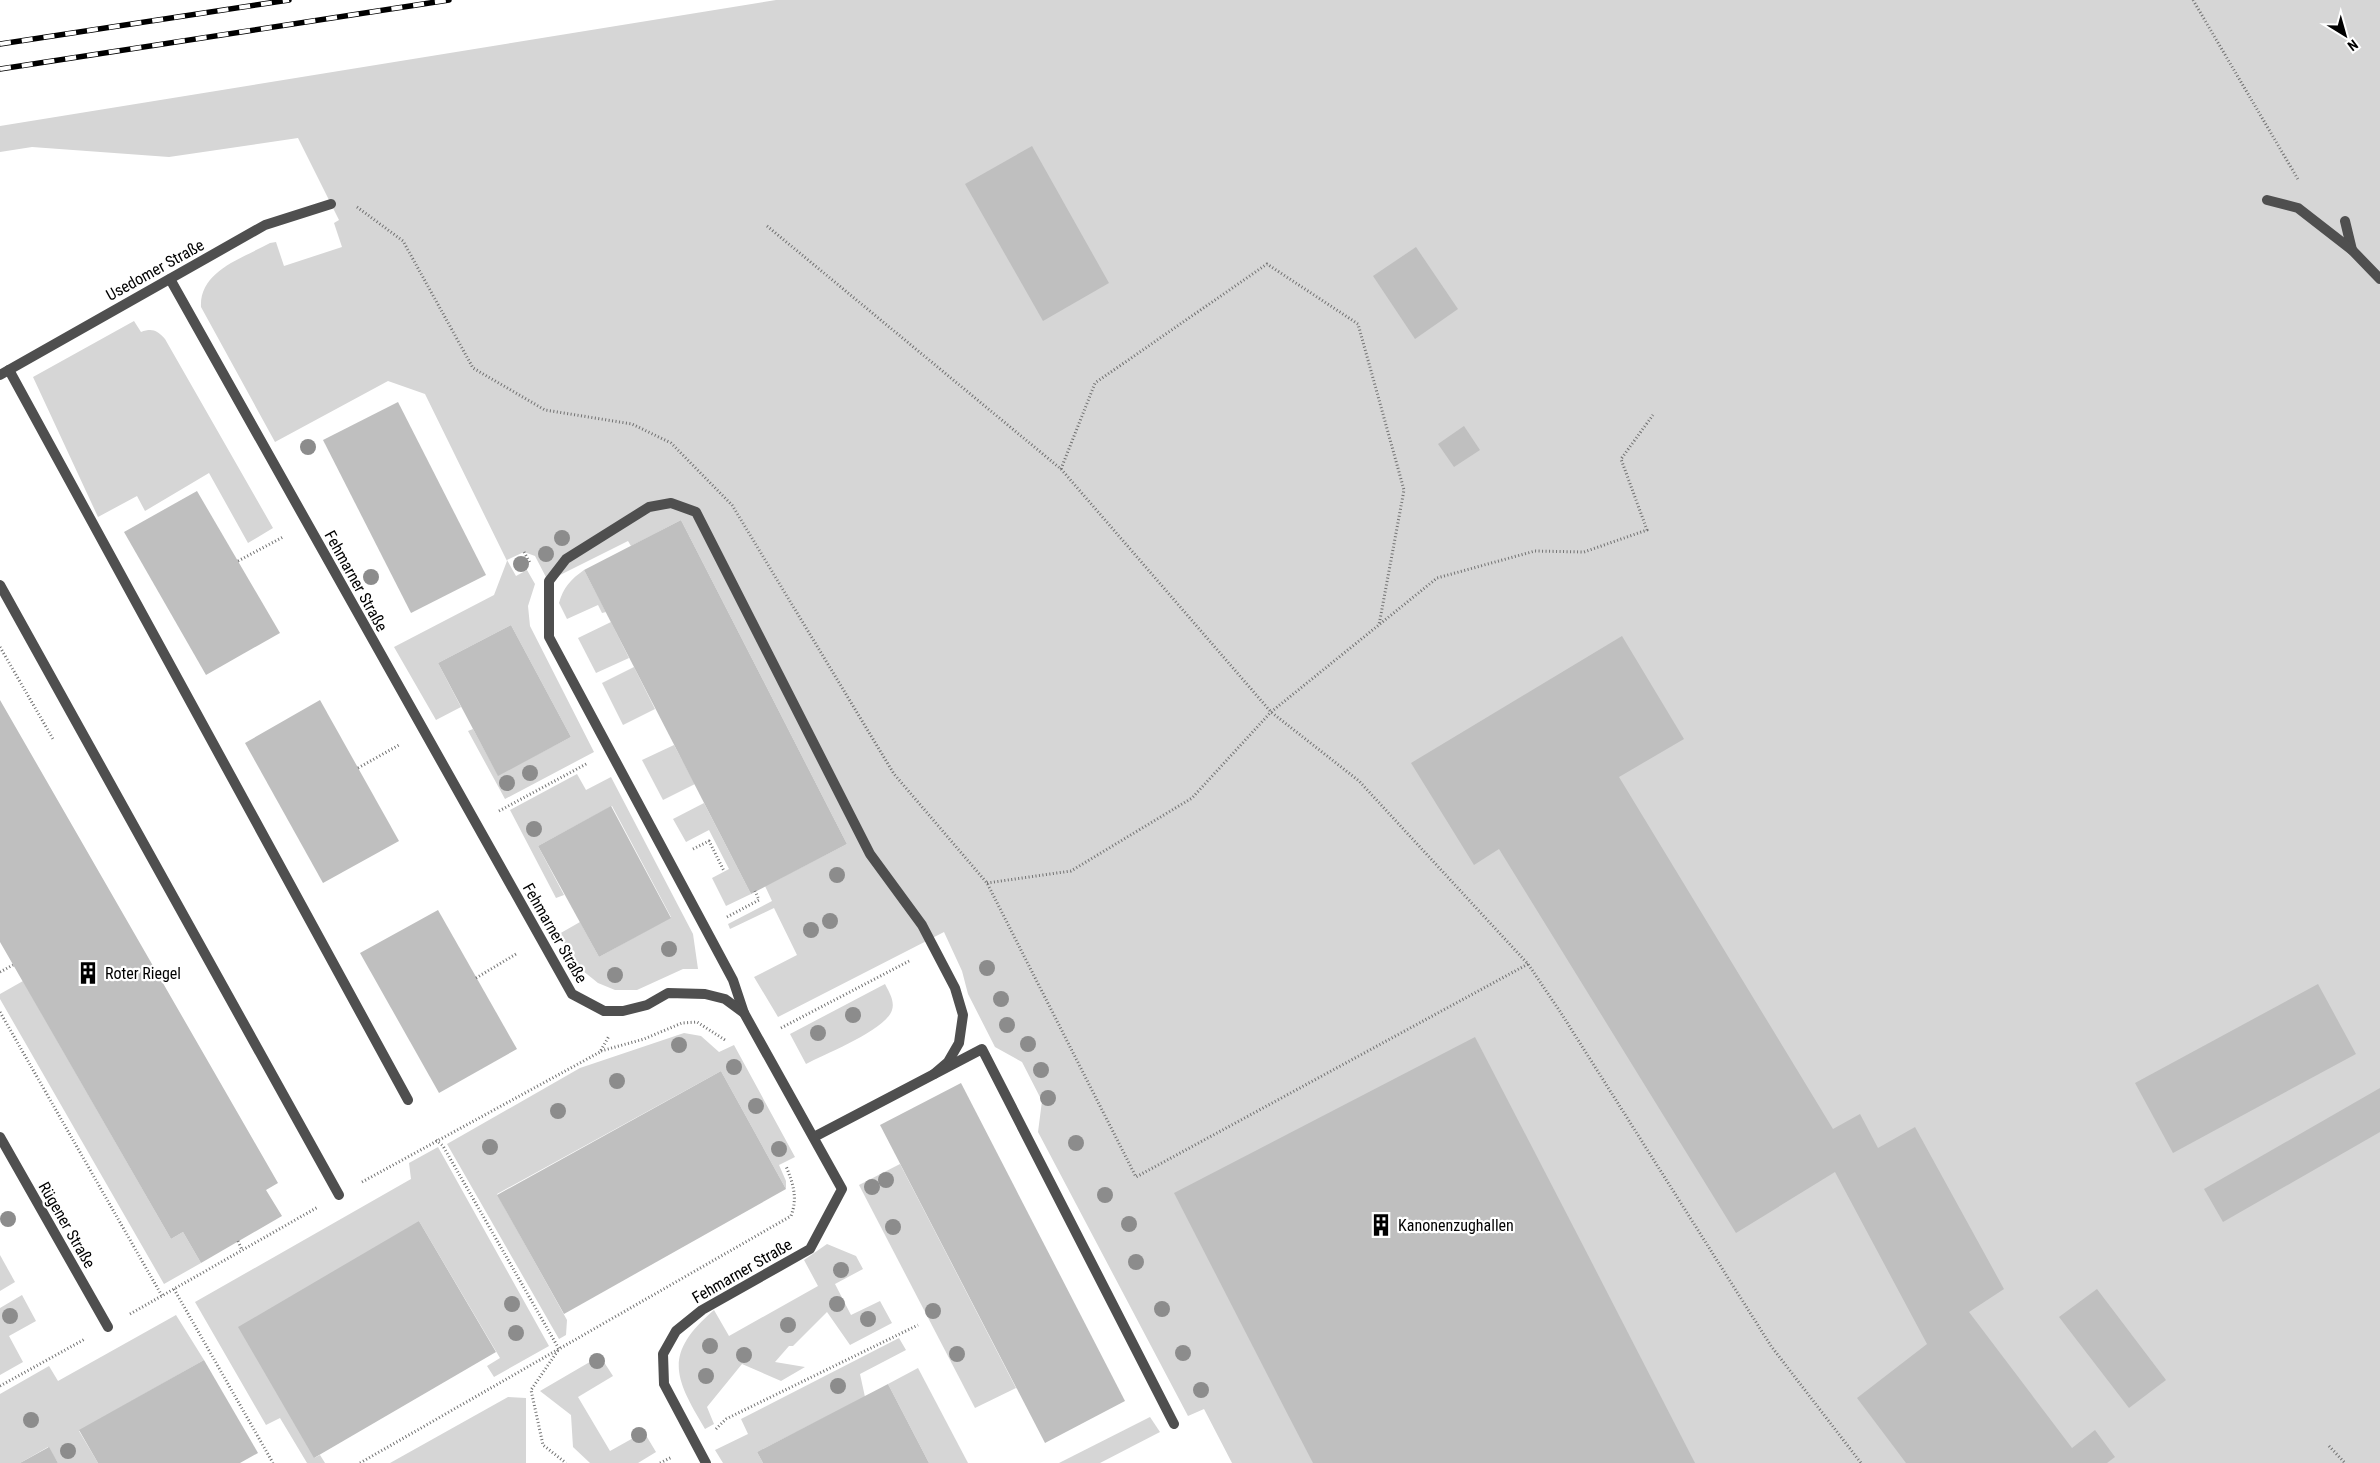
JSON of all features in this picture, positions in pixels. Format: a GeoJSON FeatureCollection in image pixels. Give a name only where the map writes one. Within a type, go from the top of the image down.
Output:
{"type":"FeatureCollection","features":[{"type":"Feature","properties":{"kind":"street"},"geometry":{"type":"LineString","coordinates":[[2267,200],[2298,208],[2352,250],[2380,279]]}},
{"type":"Feature","properties":{"kind":"street","name":"Usedomer Straße"},"geometry":{"type":"LineString","coordinates":[[4,372],[265,225],[331,204]]}},
{"type":"Feature","properties":{"kind":"street"},"geometry":{"type":"LineString","coordinates":[[2345,221],[2352,250]]}},
{"type":"Feature","properties":{"kind":"street","name":"Fehmarner Straße"},"geometry":{"type":"LineString","coordinates":[[170,280],[572,994],[604,1011],[622,1011],[647,1004],[668,993],[705,994],[724,999],[744,1014],[842,1189],[810,1249],[702,1310],[676,1331],[663,1354],[664,1384],[706,1463]]}},
{"type":"Feature","properties":{"kind":"street"},"geometry":{"type":"LineString","coordinates":[[4,372],[408,1100]]}},
{"type":"Feature","properties":{"kind":"street"},"geometry":{"type":"LineString","coordinates":[[744,1014],[733,980],[549,638],[550,582],[566,559],[649,507],[671,503],[696,512],[870,854],[922,925],[955,988],[963,1015],[959,1043],[948,1062],[934,1074]]}},
{"type":"Feature","properties":{"kind":"street"},"geometry":{"type":"LineString","coordinates":[[0,585],[339,1195]]}},
{"type":"Feature","properties":{"kind":"street"},"geometry":{"type":"LineString","coordinates":[[814,1137],[982,1049],[1174,1424]]}},
{"type":"Feature","properties":{"kind":"street","name":"Rügener Straße"},"geometry":{"type":"LineString","coordinates":[[0,1137],[108,1327]]}},
{"type":"Feature","properties":{"kind":"path"},"geometry":{"type":"LineString","coordinates":[[2193,0],[2303,187],[2298,208]]}},
{"type":"Feature","properties":{"kind":"path"},"geometry":{"type":"LineString","coordinates":[[331,204],[354,204],[403,241],[473,368],[546,410],[632,424],[671,443],[732,505],[894,774],[987,883],[1136,1177],[1528,964]]}},
{"type":"Feature","properties":{"kind":"path"},"geometry":{"type":"LineString","coordinates":[[767,226],[1061,469],[1271,712],[1358,781],[1528,964],[1561,1013],[1771,1346],[1861,1463]]}},
{"type":"Feature","properties":{"kind":"path"},"geometry":{"type":"LineString","coordinates":[[1061,469],[1096,383],[1267,264],[1358,324],[1404,490],[1379,624]]}},
{"type":"Feature","properties":{"kind":"path"},"geometry":{"type":"LineString","coordinates":[[987,883],[1071,871],[1192,798],[1271,712],[1436,578],[1535,551],[1584,552],[1647,530],[1621,458],[1653,414]]}},
{"type":"Feature","properties":{"kind":"path"},"geometry":{"type":"LineString","coordinates":[[238,561],[283,537]]}},
{"type":"Feature","properties":{"kind":"path"},"geometry":{"type":"LineString","coordinates":[[358,768],[400,745]]}},
{"type":"Feature","properties":{"kind":"path"},"geometry":{"type":"LineString","coordinates":[[475,824],[610,752]]}},
{"type":"Feature","properties":{"kind":"path"},"geometry":{"type":"LineString","coordinates":[[689,852],[709,841],[724,871]]}},
{"type":"Feature","properties":{"kind":"path"},"geometry":{"type":"LineString","coordinates":[[724,918],[759,900],[755,892]]}},
{"type":"Feature","properties":{"kind":"path"},"geometry":{"type":"LineString","coordinates":[[774,1031],[934,948]]}},
{"type":"Feature","properties":{"kind":"path"},"geometry":{"type":"LineString","coordinates":[[476,978],[516,954]]}},
{"type":"Feature","properties":{"kind":"path"},"geometry":{"type":"LineString","coordinates":[[0,972],[13,965]]}},
{"type":"Feature","properties":{"kind":"path"},"geometry":{"type":"LineString","coordinates":[[0,1012],[162,1296]]}},
{"type":"Feature","properties":{"kind":"path"},"geometry":{"type":"LineString","coordinates":[[600,1052],[644,1039],[682,1023],[697,1022],[725,1040]]}},
{"type":"Feature","properties":{"kind":"path"},"geometry":{"type":"LineString","coordinates":[[436,1140],[443,1146],[559,1349]]}},
{"type":"Feature","properties":{"kind":"path"},"geometry":{"type":"LineString","coordinates":[[360,1463],[791,1216],[796,1204],[794,1187],[786,1166]]}},
{"type":"Feature","properties":{"kind":"path"},"geometry":{"type":"LineString","coordinates":[[238,1241],[242,1250]]}},
{"type":"Feature","properties":{"kind":"path"},"geometry":{"type":"LineString","coordinates":[[174,1289],[273,1463]]}},
{"type":"Feature","properties":{"kind":"path"},"geometry":{"type":"LineString","coordinates":[[660,1463],[697,1448],[726,1418],[918,1325]]}},
{"type":"Feature","properties":{"kind":"path"},"geometry":{"type":"LineString","coordinates":[[559,1349],[531,1390],[544,1445],[566,1463]]}},
{"type":"Feature","properties":{"kind":"path"},"geometry":{"type":"LineString","coordinates":[[2329,1446],[2345,1463]]}},
{"type":"Feature","properties":{"kind":"shaded area"},"geometry":{"type":"Polygon","coordinates":[[[776,0],[2380,0],[2380,1463],[1232,1463],[1204,1409],[1188,1416],[1038,1132],[1042,1101],[1022,1062],[995,1047],[968,994],[962,971],[944,932],[778,1017],[754,977],[797,955],[774,908],[730,929],[728,924],[772,901],[765,886],[847,844],[681,520],[631,546],[628,541],[548,581],[535,556],[524,552],[507,560],[516,576],[527,570],[535,584],[528,606],[530,626],[594,752],[505,799],[468,731],[473,729],[498,775],[571,737],[511,625],[438,663],[461,707],[436,720],[394,647],[494,595],[507,561],[425,394],[388,381],[275,442],[201,307],[202,295],[207,284],[215,275],[236,260],[270,243],[276,242],[284,266],[342,247],[334,223],[339,220],[298,138],[169,157],[32,147],[0,152],[0,126],[776,0]]]}},
{"type":"Feature","properties":{"kind":"shaded area"},"geometry":{"type":"Polygon","coordinates":[[[134,321],[141,332],[154,331],[165,339],[273,528],[248,543],[209,473],[145,511],[137,496],[98,517],[33,377],[134,321]]]}},
{"type":"Feature","properties":{"kind":"shaded area"},"geometry":{"type":"Polygon","coordinates":[[[584,570],[606,612],[602,613],[598,605],[567,619],[559,603],[568,584],[584,570]]]}},
{"type":"Feature","properties":{"kind":"shaded area"},"geometry":{"type":"Polygon","coordinates":[[[611,622],[629,658],[596,673],[578,638],[611,622]]]}},
{"type":"Feature","properties":{"kind":"shaded area"},"geometry":{"type":"Polygon","coordinates":[[[634,667],[655,709],[623,725],[602,683],[634,667]]]}},
{"type":"Feature","properties":{"kind":"shaded area"},"geometry":{"type":"Polygon","coordinates":[[[674,745],[695,784],[663,800],[642,760],[674,745]]]}},
{"type":"Feature","properties":{"kind":"shaded area"},"geometry":{"type":"Polygon","coordinates":[[[577,774],[586,790],[611,777],[693,934],[698,969],[683,969],[637,990],[615,990],[598,983],[577,966],[559,934],[580,922],[599,957],[671,917],[612,806],[538,846],[564,895],[556,898],[510,810],[577,774]]]}},
{"type":"Feature","properties":{"kind":"shaded area"},"geometry":{"type":"Polygon","coordinates":[[[704,803],[751,894],[726,906],[712,878],[729,869],[709,830],[686,842],[673,819],[704,803]]]}},
{"type":"Feature","properties":{"kind":"shaded area"},"geometry":{"type":"Polygon","coordinates":[[[23,981],[171,1239],[183,1232],[201,1263],[164,1284],[0,999],[0,994],[23,981]]]}},
{"type":"Feature","properties":{"kind":"shaded area"},"geometry":{"type":"Polygon","coordinates":[[[885,984],[893,1003],[892,1010],[887,1018],[867,1033],[806,1064],[790,1034],[885,984]]]}},
{"type":"Feature","properties":{"kind":"shaded area"},"geometry":{"type":"Polygon","coordinates":[[[684,1033],[701,1036],[719,1052],[734,1045],[795,1157],[779,1165],[786,1181],[786,1189],[721,1071],[497,1194],[567,1320],[566,1335],[559,1339],[447,1144],[580,1068],[684,1033]]]}},
{"type":"Feature","properties":{"kind":"shaded area"},"geometry":{"type":"Polygon","coordinates":[[[438,1147],[549,1346],[494,1377],[487,1366],[500,1358],[419,1221],[314,1458],[320,1455],[325,1463],[307,1463],[280,1418],[266,1425],[195,1302],[411,1179],[409,1163],[438,1147]]]}},
{"type":"Feature","properties":{"kind":"shaded area"},"geometry":{"type":"Polygon","coordinates":[[[900,1164],[1016,1388],[975,1408],[859,1185],[900,1164]]]}},
{"type":"Feature","properties":{"kind":"shaded area"},"geometry":{"type":"Polygon","coordinates":[[[827,1244],[856,1256],[863,1269],[835,1284],[851,1315],[880,1301],[892,1323],[850,1345],[827,1312],[793,1346],[789,1346],[775,1362],[805,1367],[781,1381],[742,1364],[707,1407],[714,1424],[705,1429],[686,1395],[681,1380],[679,1366],[681,1353],[687,1340],[714,1310],[729,1336],[818,1286],[804,1260],[827,1244]]]}},
{"type":"Feature","properties":{"kind":"shaded area"},"geometry":{"type":"Polygon","coordinates":[[[0,1255],[15,1282],[0,1291],[0,1255]]]}},
{"type":"Feature","properties":{"kind":"shaded area"},"geometry":{"type":"Polygon","coordinates":[[[22,1295],[36,1321],[9,1336],[23,1362],[0,1375],[0,1308],[22,1295]]]}},
{"type":"Feature","properties":{"kind":"shaded area"},"geometry":{"type":"Polygon","coordinates":[[[176,1315],[204,1360],[79,1431],[98,1463],[58,1463],[48,1447],[20,1463],[0,1463],[0,1394],[49,1366],[58,1381],[176,1315]]]}},
{"type":"Feature","properties":{"kind":"shaded area"},"geometry":{"type":"Polygon","coordinates":[[[899,1338],[906,1350],[860,1374],[865,1397],[757,1452],[763,1463],[723,1463],[715,1450],[748,1434],[741,1419],[899,1338]]]}},
{"type":"Feature","properties":{"kind":"shaded area"},"geometry":{"type":"Polygon","coordinates":[[[600,1356],[613,1376],[578,1397],[610,1451],[644,1432],[656,1452],[638,1463],[590,1463],[573,1447],[571,1415],[540,1391],[600,1356]]]}},
{"type":"Feature","properties":{"kind":"shaded area"},"geometry":{"type":"Polygon","coordinates":[[[918,1368],[968,1463],[929,1463],[888,1384],[918,1368]]]}},
{"type":"Feature","properties":{"kind":"shaded area"},"geometry":{"type":"Polygon","coordinates":[[[508,1397],[526,1398],[526,1463],[390,1463],[508,1397]]]}},
{"type":"Feature","properties":{"kind":"shaded area"},"geometry":{"type":"Polygon","coordinates":[[[1150,1417],[1160,1432],[1100,1463],[1059,1463],[1150,1417]]]}},
{"type":"Feature","properties":{"kind":"building"},"geometry":{"type":"Polygon","coordinates":[[[1032,146],[1109,283],[1043,321],[965,184],[1032,146]]]}},
{"type":"Feature","properties":{"kind":"building"},"geometry":{"type":"Polygon","coordinates":[[[1416,247],[1458,309],[1415,339],[1373,276],[1416,247]]]}},
{"type":"Feature","properties":{"kind":"building"},"geometry":{"type":"Polygon","coordinates":[[[398,402],[486,575],[411,613],[323,440],[398,402]]]}},
{"type":"Feature","properties":{"kind":"building"},"geometry":{"type":"Polygon","coordinates":[[[1464,426],[1480,450],[1454,467],[1438,444],[1464,426]]]}},
{"type":"Feature","properties":{"kind":"building"},"geometry":{"type":"Polygon","coordinates":[[[197,491],[280,633],[206,675],[124,532],[197,491]]]}},
{"type":"Feature","properties":{"kind":"building"},"geometry":{"type":"Polygon","coordinates":[[[681,520],[847,844],[751,894],[584,570],[681,520]]]}},
{"type":"Feature","properties":{"kind":"building"},"geometry":{"type":"Polygon","coordinates":[[[511,625],[571,737],[498,776],[438,663],[511,625]]]}},
{"type":"Feature","properties":{"kind":"building"},"geometry":{"type":"Polygon","coordinates":[[[1622,636],[1684,739],[1619,777],[1833,1129],[1860,1114],[1878,1148],[1915,1127],[2004,1289],[1969,1312],[2072,1448],[2095,1430],[2115,1457],[2107,1463],[1906,1463],[1857,1398],[1927,1344],[1835,1172],[1736,1233],[1499,849],[1474,865],[1411,763],[1622,636]]]}},
{"type":"Feature","properties":{"kind":"building","name":"Roter Riegel"},"geometry":{"type":"Polygon","coordinates":[[[0,700],[278,1183],[266,1190],[282,1216],[201,1263],[183,1232],[171,1239],[0,942],[0,700]]]}},
{"type":"Feature","properties":{"kind":"building"},"geometry":{"type":"Polygon","coordinates":[[[320,700],[399,841],[323,883],[245,743],[320,700]]]}},
{"type":"Feature","properties":{"kind":"building"},"geometry":{"type":"Polygon","coordinates":[[[611,806],[671,918],[599,957],[538,846],[611,806]]]}},
{"type":"Feature","properties":{"kind":"building"},"geometry":{"type":"Polygon","coordinates":[[[438,910],[517,1049],[439,1093],[360,953],[438,910]]]}},
{"type":"Feature","properties":{"kind":"building"},"geometry":{"type":"Polygon","coordinates":[[[2318,984],[2356,1054],[2173,1153],[2135,1083],[2318,984]]]}},
{"type":"Feature","properties":{"kind":"building"},"geometry":{"type":"Polygon","coordinates":[[[1475,1037],[1695,1463],[1313,1463],[1288,1415],[1174,1193],[1475,1037]]]}},
{"type":"Feature","properties":{"kind":"building"},"geometry":{"type":"Polygon","coordinates":[[[721,1071],[786,1189],[564,1314],[497,1195],[721,1071]]]}},
{"type":"Feature","properties":{"kind":"building"},"geometry":{"type":"Polygon","coordinates":[[[961,1083],[1125,1401],[1045,1443],[880,1125],[961,1083]]]}},
{"type":"Feature","properties":{"kind":"building"},"geometry":{"type":"Polygon","coordinates":[[[2380,1088],[2380,1132],[2223,1222],[2204,1189],[2380,1088]]]}},
{"type":"Feature","properties":{"kind":"building"},"geometry":{"type":"Polygon","coordinates":[[[419,1221],[496,1352],[314,1458],[238,1327],[419,1221]]]}},
{"type":"Feature","properties":{"kind":"building"},"geometry":{"type":"Polygon","coordinates":[[[2097,1289],[2166,1380],[2129,1408],[2059,1317],[2097,1289]]]}},
{"type":"Feature","properties":{"kind":"building"},"geometry":{"type":"Polygon","coordinates":[[[204,1360],[258,1453],[240,1463],[98,1463],[79,1430],[204,1360]]]}},
{"type":"Feature","properties":{"kind":"building"},"geometry":{"type":"Polygon","coordinates":[[[888,1384],[929,1463],[763,1463],[757,1452],[888,1384]]]}},
{"type":"Feature","properties":{"kind":"building"},"geometry":{"type":"Polygon","coordinates":[[[49,1447],[58,1463],[20,1463],[49,1447]]]}},
{"type":"Feature","properties":{"kind":"railway"},"geometry":{"type":"LineString","coordinates":[[0,44],[289,0]]}},
{"type":"Feature","properties":{"kind":"railway"},"geometry":{"type":"LineString","coordinates":[[0,69],[449,0]]}},
{"type":"Feature","properties":{"kind":"place","name":"Roter Riegel"},"geometry":{"type":"Point","coordinates":[88,973]}},
{"type":"Feature","properties":{"kind":"place","name":"Kanonenzughallen"},"geometry":{"type":"Point","coordinates":[1381,1225]}}]}
